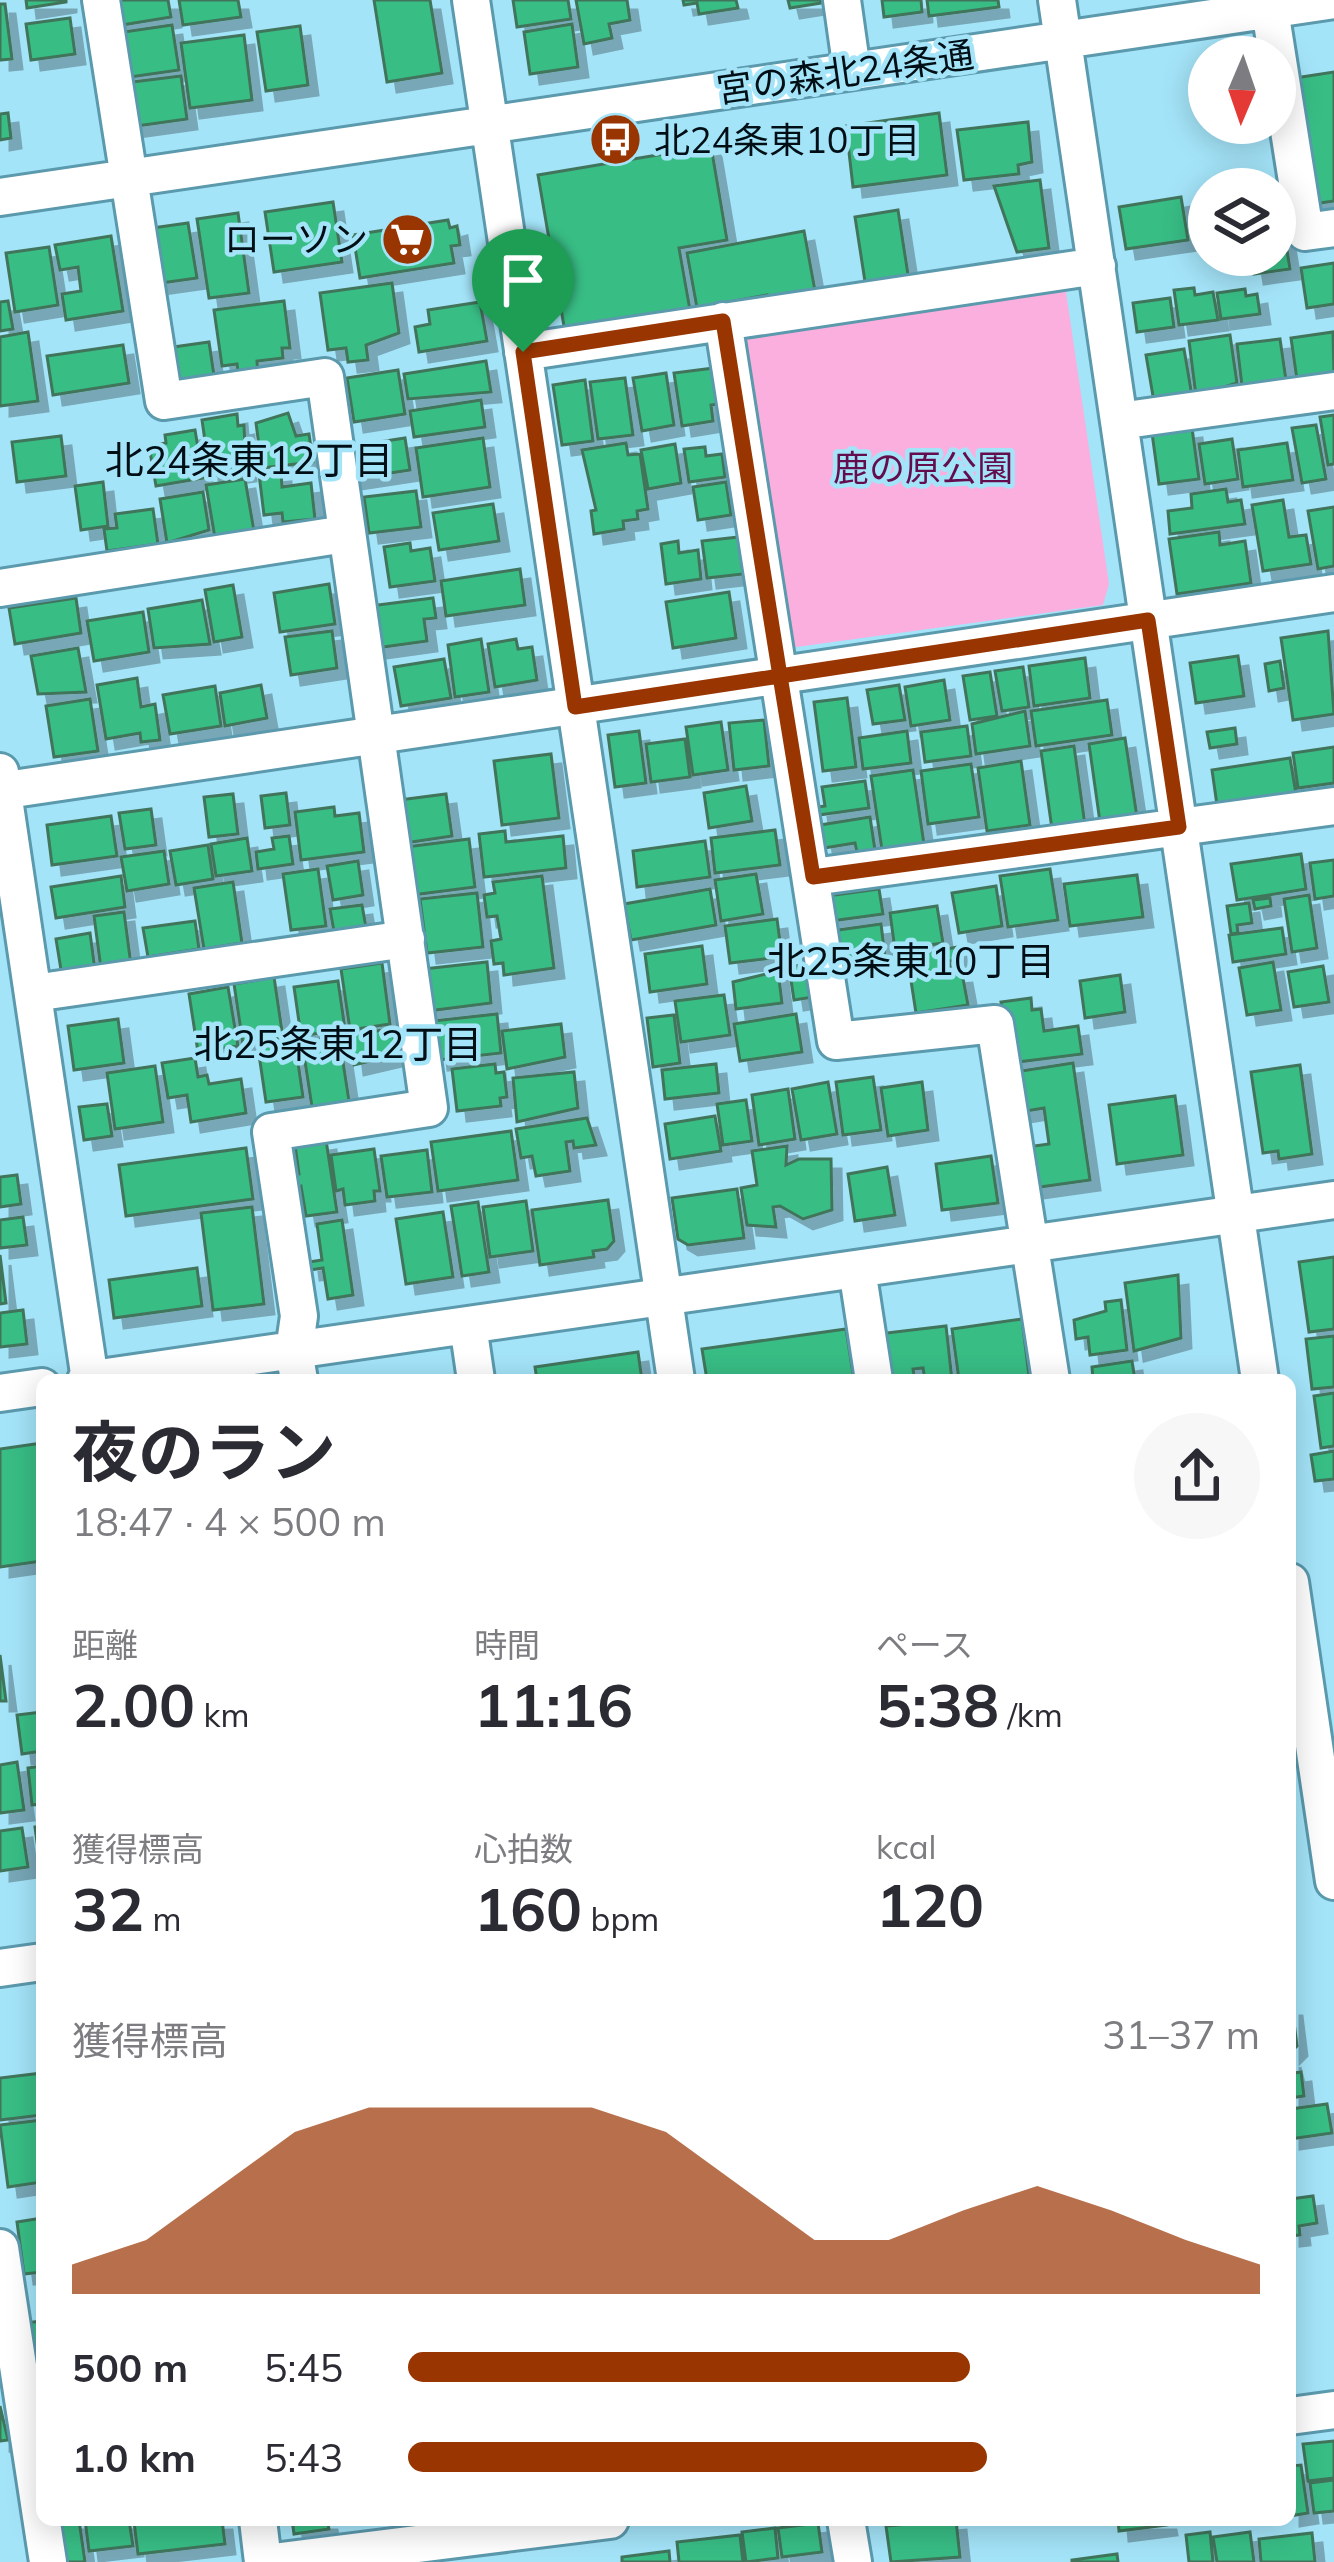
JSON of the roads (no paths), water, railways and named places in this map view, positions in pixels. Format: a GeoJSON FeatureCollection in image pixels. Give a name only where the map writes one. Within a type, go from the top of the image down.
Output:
{"type":"FeatureCollection","features":[{"type":"Feature","properties":{"kind":"street"},"geometry":{"type":"LineString","coordinates":[[101,0],[125,178],[164,401],[325,377],[406,939],[429,1108],[272,1132],[299,1316],[296,1366]]}},
{"type":"Feature","properties":{"kind":"street"},"geometry":{"type":"LineString","coordinates":[[471,0],[675,1374]]}},
{"type":"Feature","properties":{"kind":"street"},"geometry":{"type":"LineString","coordinates":[[842,0],[852,70]]}},
{"type":"Feature","properties":{"kind":"street"},"geometry":{"type":"LineString","coordinates":[[1057,0],[1259,1374]]}},
{"type":"Feature","properties":{"kind":"street","name":"宮の森北24条通"},"geometry":{"type":"LineString","coordinates":[[0,197],[1334,0]]}},
{"type":"Feature","properties":{"kind":"street"},"geometry":{"type":"LineString","coordinates":[[1270,10],[1305,232],[1334,228]]}},
{"type":"Feature","properties":{"kind":"street"},"geometry":{"type":"LineString","coordinates":[[523,352],[1097,266]]}},
{"type":"Feature","properties":{"kind":"street"},"geometry":{"type":"LineString","coordinates":[[723,321],[836,1041],[994,1024],[1050,1374]]}},
{"type":"Feature","properties":{"kind":"street"},"geometry":{"type":"LineString","coordinates":[[1119,421],[1334,391]]}},
{"type":"Feature","properties":{"kind":"street"},"geometry":{"type":"LineString","coordinates":[[0,588],[345,534]]}},
{"type":"Feature","properties":{"kind":"street"},"geometry":{"type":"LineString","coordinates":[[87,1374],[1,785],[575,707],[1334,593]]}},
{"type":"Feature","properties":{"kind":"street"},"geometry":{"type":"LineString","coordinates":[[813,877],[1334,806]]}},
{"type":"Feature","properties":{"kind":"street"},"geometry":{"type":"LineString","coordinates":[[34,993],[406,939]]}},
{"type":"Feature","properties":{"kind":"street"},"geometry":{"type":"LineString","coordinates":[[177,1374],[296,1366],[468,1325],[1334,1200]]}},
{"type":"Feature","properties":{"kind":"street"},"geometry":{"type":"LineString","coordinates":[[857,1269],[873,1374]]}},
{"type":"Feature","properties":{"kind":"street"},"geometry":{"type":"LineString","coordinates":[[468,1325],[475,1374]]}},
{"type":"Feature","properties":{"kind":"street"},"geometry":{"type":"LineString","coordinates":[[0,1393],[36,1389]]}},
{"type":"Feature","properties":{"kind":"street"},"geometry":{"type":"LineString","coordinates":[[1296,1631],[1314,1778],[1334,1881]]}},
{"type":"Feature","properties":{"kind":"street"},"geometry":{"type":"LineString","coordinates":[[0,1968],[36,1963]]}},
{"type":"Feature","properties":{"kind":"street"},"geometry":{"type":"LineString","coordinates":[[0,2248],[8,2358],[36,2501]]}},
{"type":"Feature","properties":{"kind":"street"},"geometry":{"type":"LineString","coordinates":[[1296,2415],[1334,2410]]}},
{"type":"Feature","properties":{"kind":"street"},"geometry":{"type":"LineString","coordinates":[[41,2526],[48,2562]]}},
{"type":"Feature","properties":{"kind":"street"},"geometry":{"type":"LineString","coordinates":[[259,2526],[263,2562]]}},
{"type":"Feature","properties":{"kind":"street"},"geometry":{"type":"LineString","coordinates":[[273,2562],[524,2526]]}},
{"type":"Feature","properties":{"kind":"street"},"geometry":{"type":"LineString","coordinates":[[847,2526],[853,2562]]}},
{"type":"Feature","properties":{"kind":"place","name":"北24条東10丁目"},"geometry":{"type":"Point","coordinates":[615,140]}},
{"type":"Feature","properties":{"kind":"place","name":"ローソン"},"geometry":{"type":"Point","coordinates":[407,239]}},
{"type":"Feature","properties":{"kind":"district","name":"北24条東12丁目"},"geometry":{"type":"Point","coordinates":[249,460]}},
{"type":"Feature","properties":{"kind":"district","name":"北25条東10丁目"},"geometry":{"type":"Point","coordinates":[911,961]}},
{"type":"Feature","properties":{"kind":"district","name":"北25条東12丁目"},"geometry":{"type":"Point","coordinates":[338,1044]}},
{"type":"Feature","properties":{"kind":"park label","name":"鹿の原公園"},"geometry":{"type":"Point","coordinates":[923,468]}}]}
